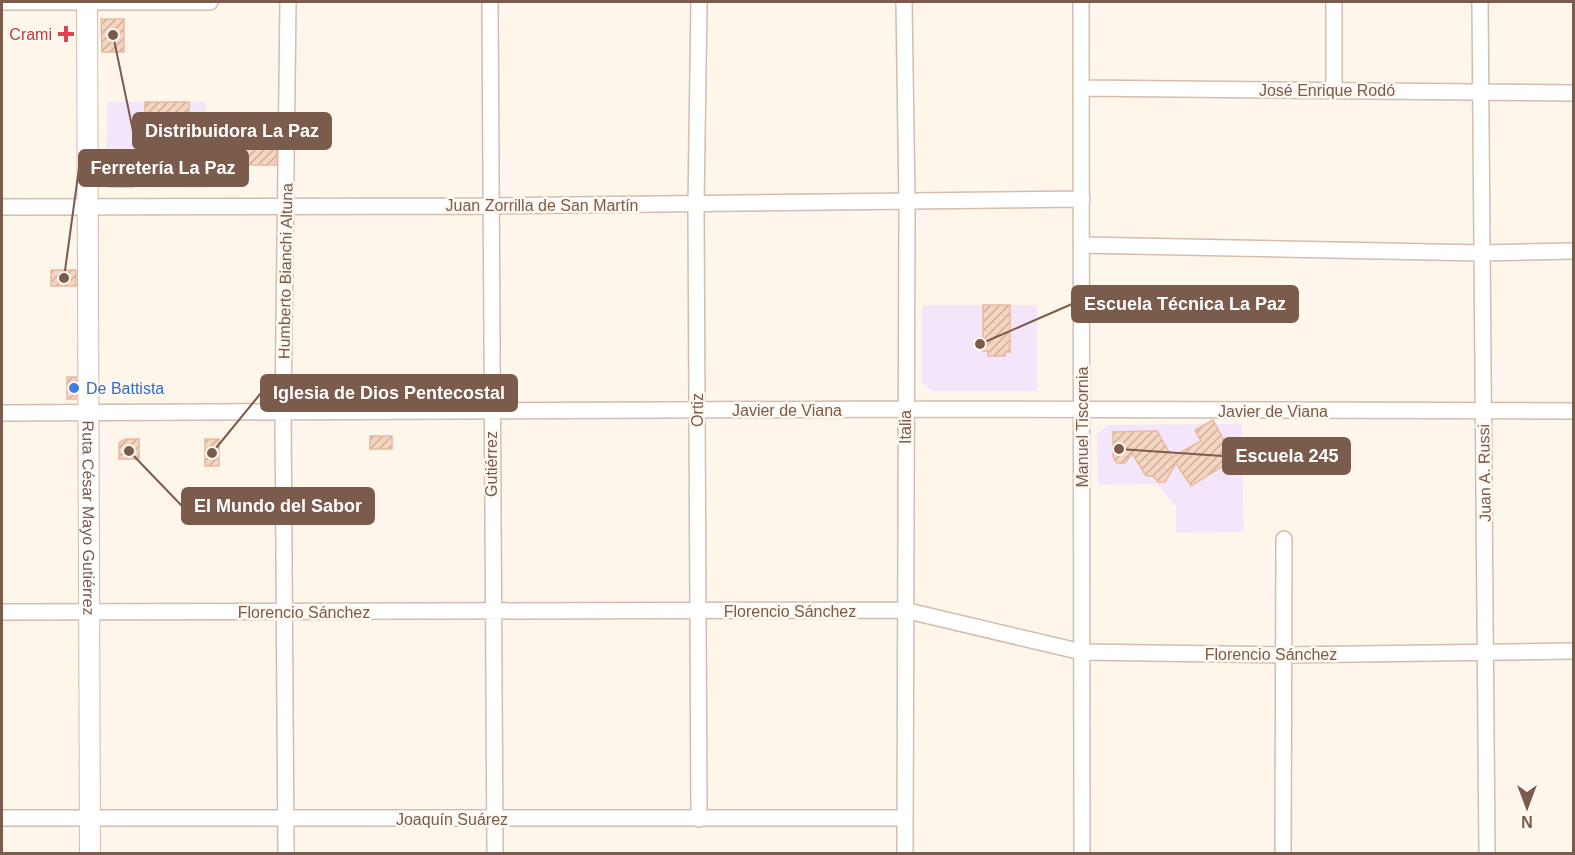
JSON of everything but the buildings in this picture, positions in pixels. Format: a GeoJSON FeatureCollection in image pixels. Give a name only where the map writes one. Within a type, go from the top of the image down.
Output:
{"type":"FeatureCollection","features":[{"type":"Feature","properties":{"kind":"street"},"geometry":{"type":"LineString","coordinates":[[2,2],[210,2]]}},
{"type":"Feature","properties":{"kind":"street","name":"Ruta César Mayo Gutiérrez"},"geometry":{"type":"LineString","coordinates":[[87,2],[91,612],[90,854]]}},
{"type":"Feature","properties":{"kind":"street","name":"Humberto Bianchi Altuna"},"geometry":{"type":"LineString","coordinates":[[286,854],[283,411],[288,2]]}},
{"type":"Feature","properties":{"kind":"street","name":"Gutiérrez"},"geometry":{"type":"LineString","coordinates":[[490,2],[495,854]]}},
{"type":"Feature","properties":{"kind":"street","name":"Ortiz"},"geometry":{"type":"LineString","coordinates":[[699,2],[696,204],[699,819]]}},
{"type":"Feature","properties":{"kind":"street","name":"Italia"},"geometry":{"type":"LineString","coordinates":[[903,2],[907,202],[903,818],[905,854]]}},
{"type":"Feature","properties":{"kind":"street","name":"Manuel Tiscornia"},"geometry":{"type":"LineString","coordinates":[[1081,2],[1082,854]]}},
{"type":"Feature","properties":{"kind":"street"},"geometry":{"type":"LineString","coordinates":[[1334,2],[1334,90]]}},
{"type":"Feature","properties":{"kind":"street","name":"Juan A. Russi"},"geometry":{"type":"LineString","coordinates":[[1480,2],[1487,854]]}},
{"type":"Feature","properties":{"kind":"street","name":"José Enrique Rodó"},"geometry":{"type":"LineString","coordinates":[[1081,88],[1574,93]]}},
{"type":"Feature","properties":{"kind":"street","name":"Juan Zorrilla de San Martín"},"geometry":{"type":"LineString","coordinates":[[2,207],[491,206],[1082,199]]}},
{"type":"Feature","properties":{"kind":"street"},"geometry":{"type":"LineString","coordinates":[[1082,245],[1482,253],[1574,251]]}},
{"type":"Feature","properties":{"kind":"street","name":"Javier de Viana"},"geometry":{"type":"LineString","coordinates":[[2,413],[905,409],[1574,411]]}},
{"type":"Feature","properties":{"kind":"street"},"geometry":{"type":"LineString","coordinates":[[1283,854],[1284,539]]}},
{"type":"Feature","properties":{"kind":"street","name":"Florencio Sánchez"},"geometry":{"type":"LineString","coordinates":[[2,612],[904,610],[1082,652],[1283,655],[1574,651]]}},
{"type":"Feature","properties":{"kind":"street","name":"Joaquín Suárez"},"geometry":{"type":"LineString","coordinates":[[2,818],[903,818]]}},
{"type":"Feature","properties":{"kind":"shaded area"},"geometry":{"type":"Polygon","coordinates":[[[107,102],[206,102],[206,188],[106,187],[107,102]]]}},
{"type":"Feature","properties":{"kind":"shaded area"},"geometry":{"type":"Polygon","coordinates":[[[922,305],[1037,305],[1037,391],[931,391],[922,382],[922,305]]]}},
{"type":"Feature","properties":{"kind":"shaded area"},"geometry":{"type":"Polygon","coordinates":[[[1213,420],[1216,424],[1242,424],[1244,532],[1176,533],[1176,507],[1157,484],[1098,485],[1097,434],[1107,425],[1205,424],[1213,420]]]}},
{"type":"Feature","properties":{"kind":"place","name":"Crami"},"geometry":{"type":"Point","coordinates":[66,34]}},
{"type":"Feature","properties":{"kind":"place","name":"Distribuidora La Paz"},"geometry":{"type":"Point","coordinates":[113,35]}},
{"type":"Feature","properties":{"kind":"place","name":"Ferretería La Paz"},"geometry":{"type":"Point","coordinates":[64,278]}},
{"type":"Feature","properties":{"kind":"place","name":"Escuela Técnica La Paz"},"geometry":{"type":"Point","coordinates":[980,344]}},
{"type":"Feature","properties":{"kind":"place","name":"De Battista"},"geometry":{"type":"Point","coordinates":[74,388]}},
{"type":"Feature","properties":{"kind":"place","name":"Escuela 245"},"geometry":{"type":"Point","coordinates":[1119,449]}},
{"type":"Feature","properties":{"kind":"place","name":"El Mundo del Sabor"},"geometry":{"type":"Point","coordinates":[129,451]}},
{"type":"Feature","properties":{"kind":"place","name":"Iglesia de Dios Pentecostal"},"geometry":{"type":"Point","coordinates":[212,453]}}]}
